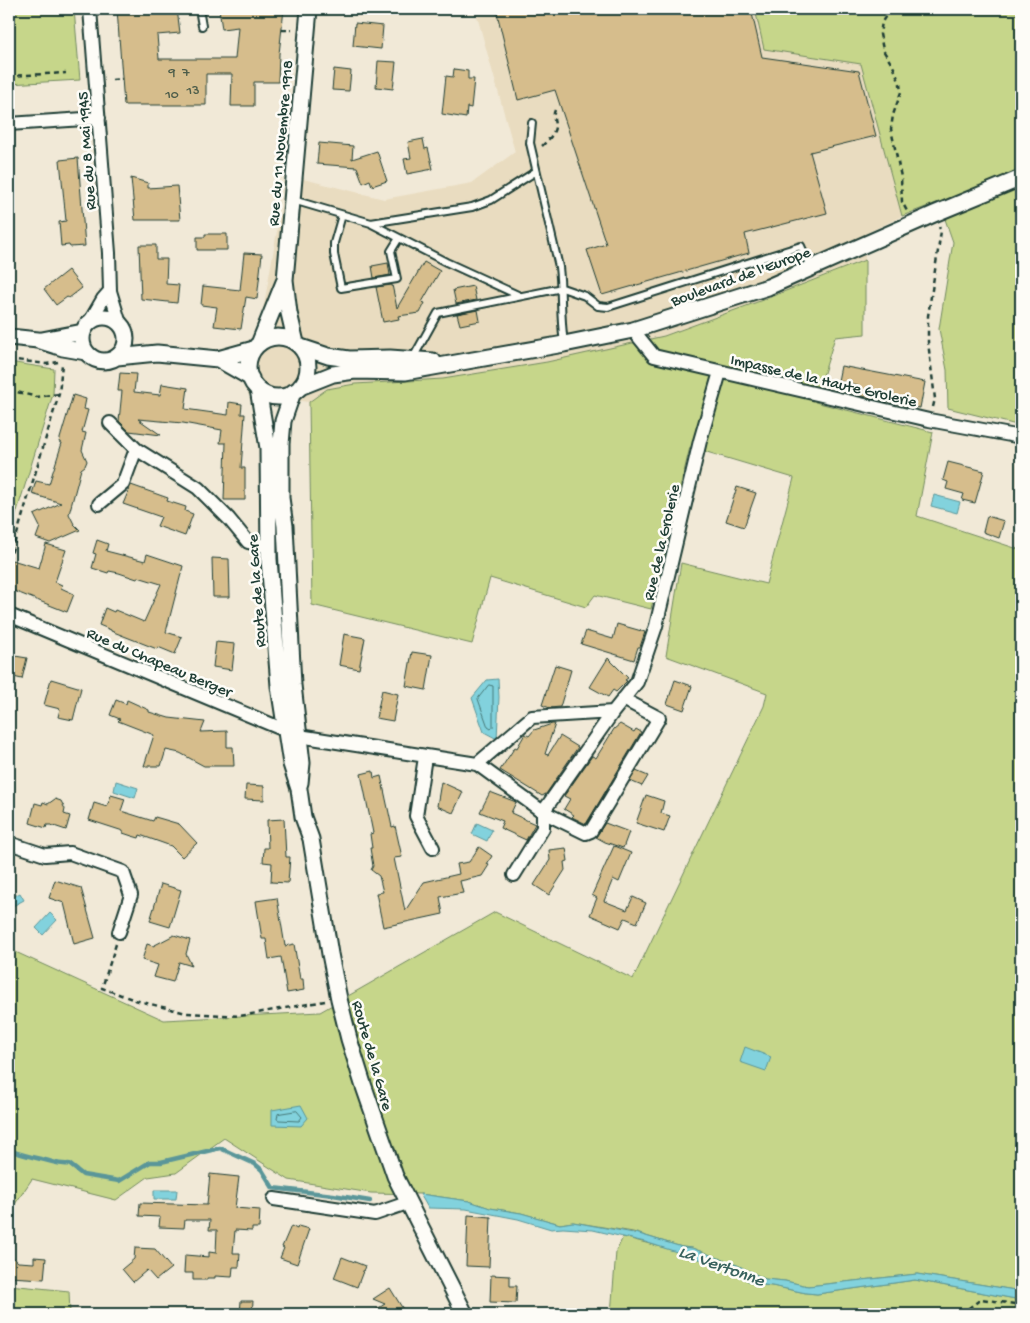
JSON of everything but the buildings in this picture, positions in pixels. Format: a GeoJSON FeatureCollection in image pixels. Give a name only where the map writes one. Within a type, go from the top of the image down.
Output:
{"type":"FeatureCollection","features":[{"type":"Feature","properties":{"kind":"street","name":"Rue du 8 Mai 1945"},"geometry":{"type":"LineString","coordinates":[[90,9],[109,253],[110,292],[123,329]]}},
{"type":"Feature","properties":{"kind":"street","name":"Rue du 11 Novembre 1918"},"geometry":{"type":"LineString","coordinates":[[298,345],[289,313],[285,280],[309,9]]}},
{"type":"Feature","properties":{"kind":"street"},"geometry":{"type":"LineString","coordinates":[[9,124],[99,118]]}},
{"type":"Feature","properties":{"kind":"street","name":"Boulevard de l'Europe"},"geometry":{"type":"LineString","coordinates":[[296,390],[333,374],[354,371],[405,372],[633,330],[768,287],[1021,178]]}},
{"type":"Feature","properties":{"kind":"street","name":"Rue du 11 Novembre 1918"},"geometry":{"type":"LineString","coordinates":[[256,347],[285,280]]}},
{"type":"Feature","properties":{"kind":"street"},"geometry":{"type":"LineString","coordinates":[[110,292],[103,299],[86,327],[82,342],[86,352],[92,358],[100,361],[109,361],[117,357],[157,353],[218,359],[256,347]]}},
{"type":"Feature","properties":{"kind":"street"},"geometry":{"type":"LineString","coordinates":[[38,340],[86,327],[99,318],[104,317],[110,318],[157,353]]}},
{"type":"Feature","properties":{"kind":"street"},"geometry":{"type":"LineString","coordinates":[[117,357],[125,347],[123,329]]}},
{"type":"Feature","properties":{"kind":"street","name":"Impasse de la Haute Grolerie"},"geometry":{"type":"LineString","coordinates":[[633,330],[654,356],[929,420],[1021,437]]}},
{"type":"Feature","properties":{"kind":"street"},"geometry":{"type":"LineString","coordinates":[[9,337],[38,340],[63,348],[86,352]]}},
{"type":"Feature","properties":{"kind":"street"},"geometry":{"type":"LineString","coordinates":[[218,359],[270,395],[278,396],[296,390],[307,375],[307,360],[298,345],[284,337],[277,337],[264,340],[256,347],[249,361],[248,370],[255,384]]}},
{"type":"Feature","properties":{"kind":"street","name":"Boulevard de l'Europe"},"geometry":{"type":"LineString","coordinates":[[298,345],[328,356],[349,359],[412,359],[457,362]]}},
{"type":"Feature","properties":{"kind":"street","name":"Rue de la Grolerie"},"geometry":{"type":"LineString","coordinates":[[543,812],[613,712],[637,682],[656,626],[700,441],[720,372]]}},
{"type":"Feature","properties":{"kind":"street","name":"Route de la Gare"},"geometry":{"type":"LineString","coordinates":[[255,384],[268,448],[269,547],[279,686],[302,763],[299,789],[303,817],[311,839],[339,999],[349,1040],[379,1134],[395,1176],[407,1204],[465,1314]]}},
{"type":"Feature","properties":{"kind":"street","name":"Route de la Gare"},"geometry":{"type":"LineString","coordinates":[[292,733],[292,685],[285,526],[281,498],[281,444],[283,421],[296,390]]}},
{"type":"Feature","properties":{"kind":"street"},"geometry":{"type":"LineString","coordinates":[[110,423],[136,449],[198,488],[229,519],[248,542],[269,547]]}},
{"type":"Feature","properties":{"kind":"street"},"geometry":{"type":"LineString","coordinates":[[99,504],[123,484],[136,449]]}},
{"type":"Feature","properties":{"kind":"street","name":"Rue du Chapeau Berger"},"geometry":{"type":"LineString","coordinates":[[9,616],[292,733]]}},
{"type":"Feature","properties":{"kind":"street"},"geometry":{"type":"LineString","coordinates":[[292,733],[425,757],[477,764],[543,812],[586,833],[591,831],[659,718],[623,699]]}},
{"type":"Feature","properties":{"kind":"street"},"geometry":{"type":"LineString","coordinates":[[477,764],[532,717],[613,712]]}},
{"type":"Feature","properties":{"kind":"street"},"geometry":{"type":"LineString","coordinates":[[425,757],[416,816],[433,848]]}},
{"type":"Feature","properties":{"kind":"street"},"geometry":{"type":"LineString","coordinates":[[514,875],[543,828],[543,812]]}},
{"type":"Feature","properties":{"kind":"street"},"geometry":{"type":"LineString","coordinates":[[9,843],[45,855],[70,853],[123,872],[131,895],[119,932]]}},
{"type":"Feature","properties":{"kind":"street"},"geometry":{"type":"LineString","coordinates":[[274,1199],[375,1214],[407,1204]]}},
{"type":"Feature","properties":{"kind":"lane"},"geometry":{"type":"LineString","coordinates":[[199,9],[202,26]]}},
{"type":"Feature","properties":{"kind":"lane"},"geometry":{"type":"LineString","coordinates":[[532,123],[530,143],[535,172],[553,241],[562,288],[561,315],[564,344]]}},
{"type":"Feature","properties":{"kind":"lane"},"geometry":{"type":"LineString","coordinates":[[371,224],[477,206],[535,172]]}},
{"type":"Feature","properties":{"kind":"lane"},"geometry":{"type":"LineString","coordinates":[[291,200],[371,224],[521,297]]}},
{"type":"Feature","properties":{"kind":"lane"},"geometry":{"type":"LineString","coordinates":[[342,215],[334,243],[334,254],[341,288],[397,279],[391,251],[399,238]]}},
{"type":"Feature","properties":{"kind":"lane"},"geometry":{"type":"LineString","coordinates":[[412,359],[438,313],[562,288],[585,296],[598,306],[608,307],[801,246],[811,268]]}},
{"type":"Feature","properties":{"kind":"path"},"geometry":{"type":"LineString","coordinates":[[890,9],[882,22],[880,34],[883,50],[894,68],[900,84],[901,92],[893,115],[891,129],[901,177],[902,202],[913,223]]}},
{"type":"Feature","properties":{"kind":"path"},"geometry":{"type":"LineString","coordinates":[[282,30],[292,30]]}},
{"type":"Feature","properties":{"kind":"path"},"geometry":{"type":"LineString","coordinates":[[9,76],[66,73]]}},
{"type":"Feature","properties":{"kind":"path"},"geometry":{"type":"LineString","coordinates":[[112,80],[122,79]]}},
{"type":"Feature","properties":{"kind":"path"},"geometry":{"type":"LineString","coordinates":[[542,151],[543,145],[555,128],[553,116],[555,110]]}},
{"type":"Feature","properties":{"kind":"path"},"geometry":{"type":"LineString","coordinates":[[929,420],[935,399],[928,342],[928,316],[940,231],[934,214]]}},
{"type":"Feature","properties":{"kind":"path"},"geometry":{"type":"LineString","coordinates":[[9,359],[46,364],[62,361],[59,394],[9,561]]}},
{"type":"Feature","properties":{"kind":"path"},"geometry":{"type":"LineString","coordinates":[[9,390],[37,397],[59,394]]}},
{"type":"Feature","properties":{"kind":"path"},"geometry":{"type":"LineString","coordinates":[[119,932],[102,988],[135,1000],[186,1012],[240,1016],[339,999]]}},
{"type":"Feature","properties":{"kind":"path"},"geometry":{"type":"LineString","coordinates":[[961,1314],[981,1299],[1021,1305]]}},
{"type":"Feature","properties":{"kind":"shaded area"},"geometry":{"type":"Polygon","coordinates":[[[475,9],[755,9],[765,49],[861,64],[902,216],[865,234],[865,260],[664,336],[547,362],[443,379],[355,384],[327,389],[309,402],[248,395],[287,175],[384,199],[472,183],[515,152],[475,9]]]}},
{"type":"Feature","properties":{"kind":"green space"},"geometry":{"type":"Polygon","coordinates":[[[9,9],[74,9],[80,80],[9,84],[9,9]]]}},
{"type":"Feature","properties":{"kind":"green space"},"geometry":{"type":"Polygon","coordinates":[[[755,9],[1021,9],[1021,426],[948,408],[947,370],[939,329],[953,242],[939,202],[902,216],[861,64],[764,49],[755,9]]]}},
{"type":"Feature","properties":{"kind":"green space"},"geometry":{"type":"Polygon","coordinates":[[[865,260],[865,334],[835,337],[815,402],[933,432],[917,516],[1021,550],[1021,1291],[917,1274],[808,1286],[765,1279],[737,1265],[692,1248],[682,1247],[633,1232],[573,1222],[560,1224],[521,1213],[490,1208],[469,1201],[420,1194],[371,1193],[289,1180],[224,1138],[176,1173],[148,1177],[116,1200],[32,1179],[9,1213],[9,949],[164,1020],[320,1012],[495,912],[633,979],[764,706],[767,693],[666,656],[681,563],[766,584],[794,478],[690,447],[651,609],[595,595],[586,607],[490,578],[472,644],[312,605],[309,402],[327,389],[355,384],[443,379],[547,362],[664,336],[865,260]]]}},
{"type":"Feature","properties":{"kind":"green space"},"geometry":{"type":"Polygon","coordinates":[[[9,362],[54,369],[53,394],[14,521],[9,516],[9,362]]]}},
{"type":"Feature","properties":{"kind":"green space"},"geometry":{"type":"Polygon","coordinates":[[[623,1237],[673,1250],[721,1266],[754,1284],[817,1294],[915,1280],[1021,1300],[1021,1314],[611,1314],[616,1252],[623,1237]]]}},
{"type":"Feature","properties":{"kind":"green space"},"geometry":{"type":"Polygon","coordinates":[[[9,1285],[69,1291],[70,1314],[9,1314],[9,1285]]]}},
{"type":"Feature","properties":{"kind":"water"},"geometry":{"type":"Polygon","coordinates":[[[934,495],[960,502],[957,513],[931,506],[934,495]]]}},
{"type":"Feature","properties":{"kind":"water"},"geometry":{"type":"Polygon","coordinates":[[[498,679],[497,739],[484,732],[472,698],[487,680],[498,679]]]}},
{"type":"Feature","properties":{"kind":"water"},"geometry":{"type":"Polygon","coordinates":[[[116,781],[138,788],[135,798],[114,791],[116,781]]]}},
{"type":"Feature","properties":{"kind":"water"},"geometry":{"type":"Polygon","coordinates":[[[477,823],[492,830],[487,841],[472,834],[477,823]]]}},
{"type":"Feature","properties":{"kind":"water"},"geometry":{"type":"Polygon","coordinates":[[[20,893],[24,900],[9,908],[9,899],[20,893]]]}},
{"type":"Feature","properties":{"kind":"water"},"geometry":{"type":"Polygon","coordinates":[[[50,913],[57,920],[43,935],[36,928],[50,913]]]}},
{"type":"Feature","properties":{"kind":"water"},"geometry":{"type":"Polygon","coordinates":[[[745,1047],[771,1057],[766,1071],[740,1062],[745,1047]]]}},
{"type":"Feature","properties":{"kind":"water"},"geometry":{"type":"Polygon","coordinates":[[[301,1105],[308,1118],[301,1126],[272,1125],[272,1110],[301,1105]]]}},
{"type":"Feature","properties":{"kind":"water"},"geometry":{"type":"Polygon","coordinates":[[[154,1190],[177,1190],[176,1199],[154,1199],[154,1190]]]}},
{"type":"Feature","properties":{"kind":"water"},"geometry":{"type":"Polygon","coordinates":[[[420,1194],[469,1201],[490,1208],[521,1213],[560,1224],[573,1222],[639,1234],[682,1247],[692,1248],[737,1265],[765,1279],[808,1286],[917,1274],[1021,1291],[1021,1300],[915,1280],[817,1294],[754,1284],[721,1266],[645,1242],[593,1230],[551,1229],[518,1219],[466,1209],[428,1208],[420,1194]]]}},
{"type":"Feature","properties":{"kind":"waterway","name":"La Vertonne"},"geometry":{"type":"LineString","coordinates":[[9,1150],[27,1156],[69,1164],[83,1175],[119,1181],[150,1162],[161,1162],[220,1148],[255,1164],[262,1170],[273,1188],[370,1201]]}}]}
